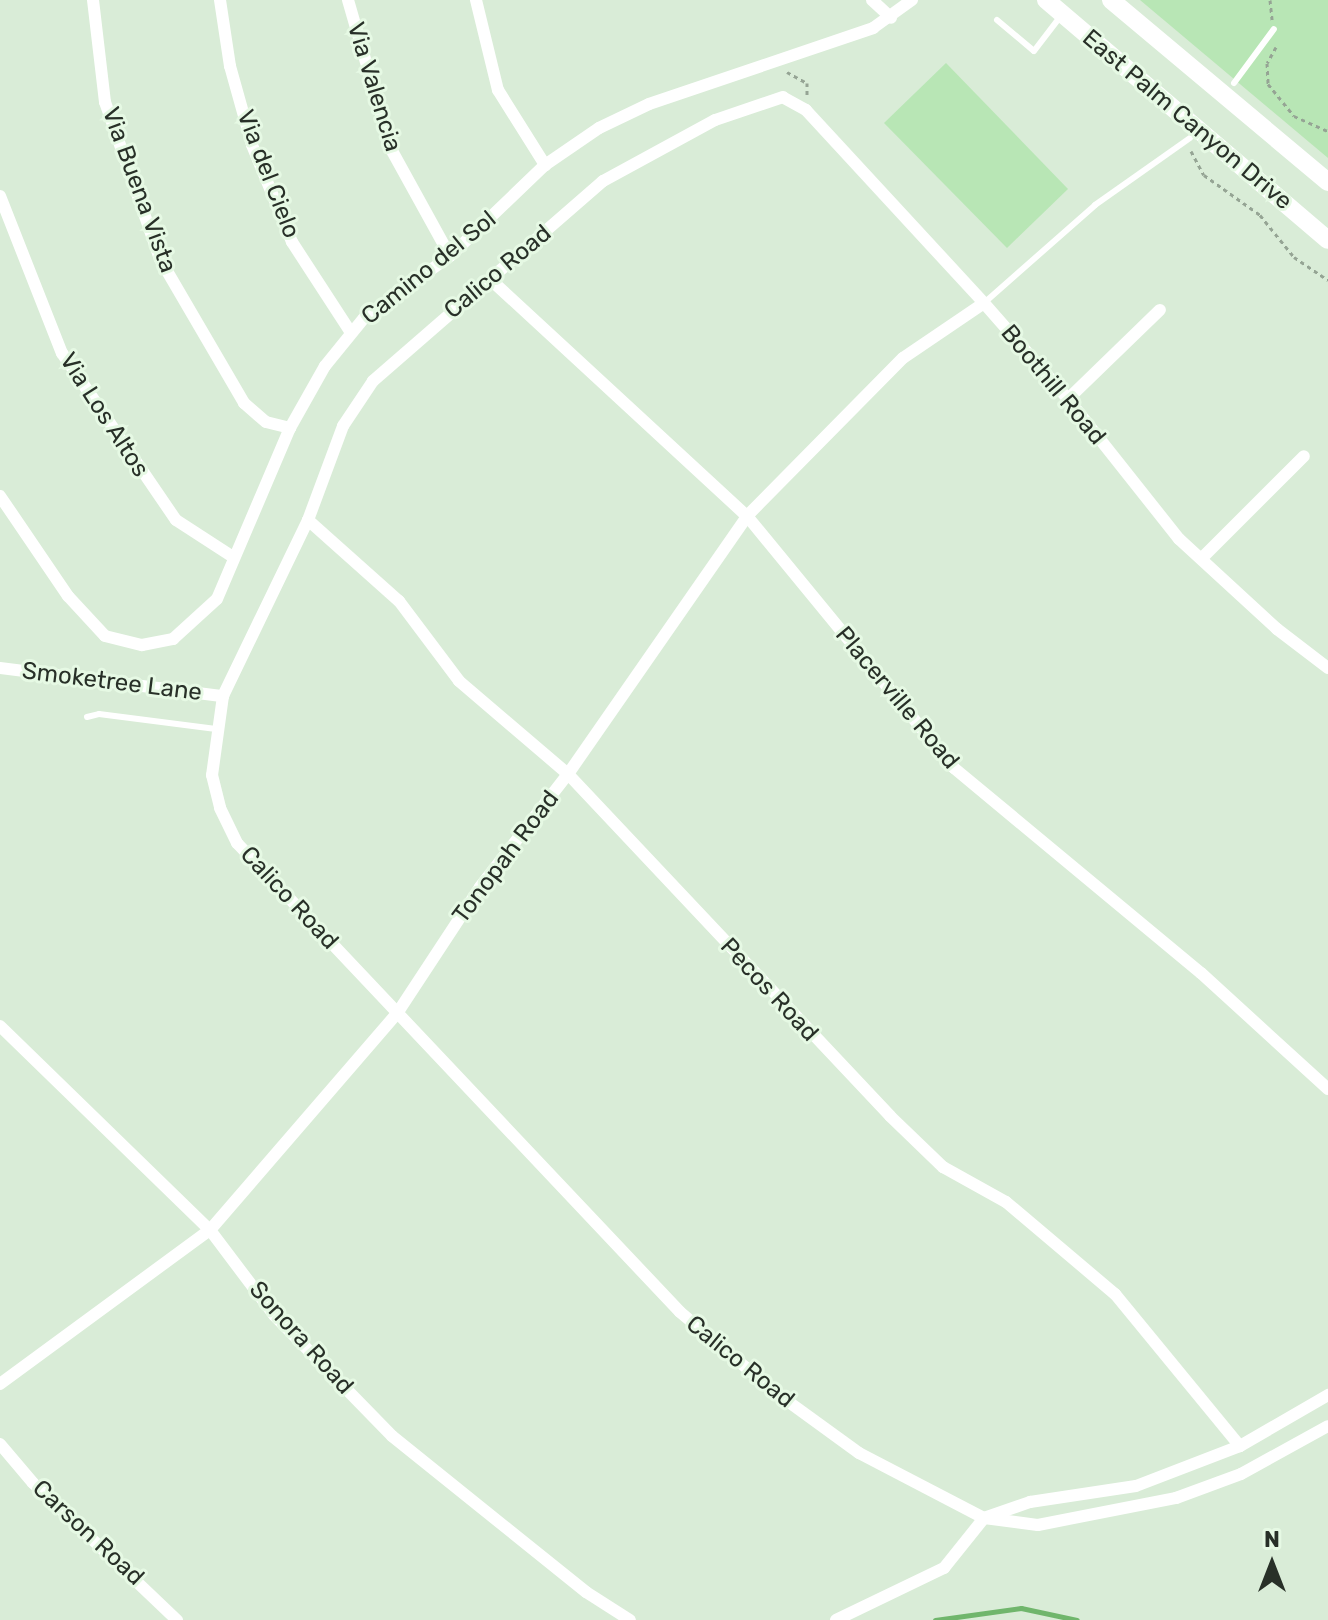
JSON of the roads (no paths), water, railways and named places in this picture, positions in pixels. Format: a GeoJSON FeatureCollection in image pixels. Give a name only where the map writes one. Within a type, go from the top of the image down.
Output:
{"type":"FeatureCollection","features":[{"type":"Feature","properties":{"kind":"main road","name":"East Palm Canyon Drive"},"geometry":{"type":"LineString","coordinates":[[1046,0],[1328,240]]}},
{"type":"Feature","properties":{"kind":"main road","name":"East Palm Canyon Drive"},"geometry":{"type":"LineString","coordinates":[[1111,0],[1328,182]]}},
{"type":"Feature","properties":{"kind":"street","name":"Via Buena Vista"},"geometry":{"type":"LineString","coordinates":[[93,0],[105,102],[160,259],[244,403],[266,422],[290,428]]}},
{"type":"Feature","properties":{"kind":"street","name":"Via del Cielo"},"geometry":{"type":"LineString","coordinates":[[220,0],[230,66],[252,145],[292,242],[351,333]]}},
{"type":"Feature","properties":{"kind":"street","name":"Via Valencia"},"geometry":{"type":"LineString","coordinates":[[348,0],[391,149],[450,256]]}},
{"type":"Feature","properties":{"kind":"street"},"geometry":{"type":"LineString","coordinates":[[476,0],[498,90],[545,165]]}},
{"type":"Feature","properties":{"kind":"street"},"geometry":{"type":"LineString","coordinates":[[872,0],[891,18]]}},
{"type":"Feature","properties":{"kind":"street","name":"Camino del Sol"},"geometry":{"type":"LineString","coordinates":[[0,496],[68,596],[105,636],[142,645],[173,639],[217,599],[290,428],[351,333],[450,256],[545,165],[599,128],[649,104],[780,57],[873,28],[912,0]]}},
{"type":"Feature","properties":{"kind":"street","name":"Boothill Road"},"geometry":{"type":"LineString","coordinates":[[783,97],[803,108],[984,303],[1068,399],[1179,539],[1277,629],[1328,668]]}},
{"type":"Feature","properties":{"kind":"street","name":"Calico Road"},"geometry":{"type":"LineString","coordinates":[[783,97],[715,120],[640,157],[603,181],[373,381],[343,426],[308,520],[223,696],[212,775],[220,808],[237,843],[680,1312],[775,1392],[859,1453],[984,1518]]}},
{"type":"Feature","properties":{"kind":"street","name":"Via Los Altos"},"geometry":{"type":"LineString","coordinates":[[0,196],[62,353],[176,520],[233,557]]}},
{"type":"Feature","properties":{"kind":"street","name":"Placerville Road"},"geometry":{"type":"LineString","coordinates":[[491,280],[747,516],[954,768],[1189,964],[1328,1089]]}},
{"type":"Feature","properties":{"kind":"street","name":"Tonopah Road"},"geometry":{"type":"LineString","coordinates":[[0,1384],[210,1230],[398,1012],[480,887],[568,774],[747,516],[903,358],[984,303]]}},
{"type":"Feature","properties":{"kind":"street"},"geometry":{"type":"LineString","coordinates":[[1068,399],[1160,310]]}},
{"type":"Feature","properties":{"kind":"street"},"geometry":{"type":"LineString","coordinates":[[1202,558],[1304,456]]}},
{"type":"Feature","properties":{"kind":"street","name":"Pecos Road"},"geometry":{"type":"LineString","coordinates":[[308,520],[399,601],[459,681],[568,774],[901,1127],[943,1167],[1006,1202],[1115,1294],[1240,1446]]}},
{"type":"Feature","properties":{"kind":"street","name":"Smoketree Lane"},"geometry":{"type":"LineString","coordinates":[[0,668],[223,696]]}},
{"type":"Feature","properties":{"kind":"street","name":"Sonora Road"},"geometry":{"type":"LineString","coordinates":[[0,1026],[210,1230],[274,1315],[392,1436],[586,1592],[630,1620]]}},
{"type":"Feature","properties":{"kind":"street"},"geometry":{"type":"LineString","coordinates":[[836,1620],[944,1568],[984,1518],[1030,1502],[1136,1486],[1240,1446],[1328,1395]]}},
{"type":"Feature","properties":{"kind":"street"},"geometry":{"type":"LineString","coordinates":[[984,1518],[1038,1525],[1176,1498],[1241,1474],[1328,1426]]}},
{"type":"Feature","properties":{"kind":"street","name":"Carson Road"},"geometry":{"type":"LineString","coordinates":[[0,1444],[33,1483],[177,1620]]}},
{"type":"Feature","properties":{"kind":"lane"},"geometry":{"type":"LineString","coordinates":[[997,20],[1034,51],[1062,14]]}},
{"type":"Feature","properties":{"kind":"lane"},"geometry":{"type":"LineString","coordinates":[[1234,83],[1274,29]]}},
{"type":"Feature","properties":{"kind":"lane"},"geometry":{"type":"LineString","coordinates":[[984,303],[1095,205],[1189,142]]}},
{"type":"Feature","properties":{"kind":"lane"},"geometry":{"type":"LineString","coordinates":[[87,717],[99,714],[216,729]]}},
{"type":"Feature","properties":{"kind":"waterway"},"geometry":{"type":"LineString","coordinates":[[935,1620],[1021,1608],[1077,1620]]}}]}
